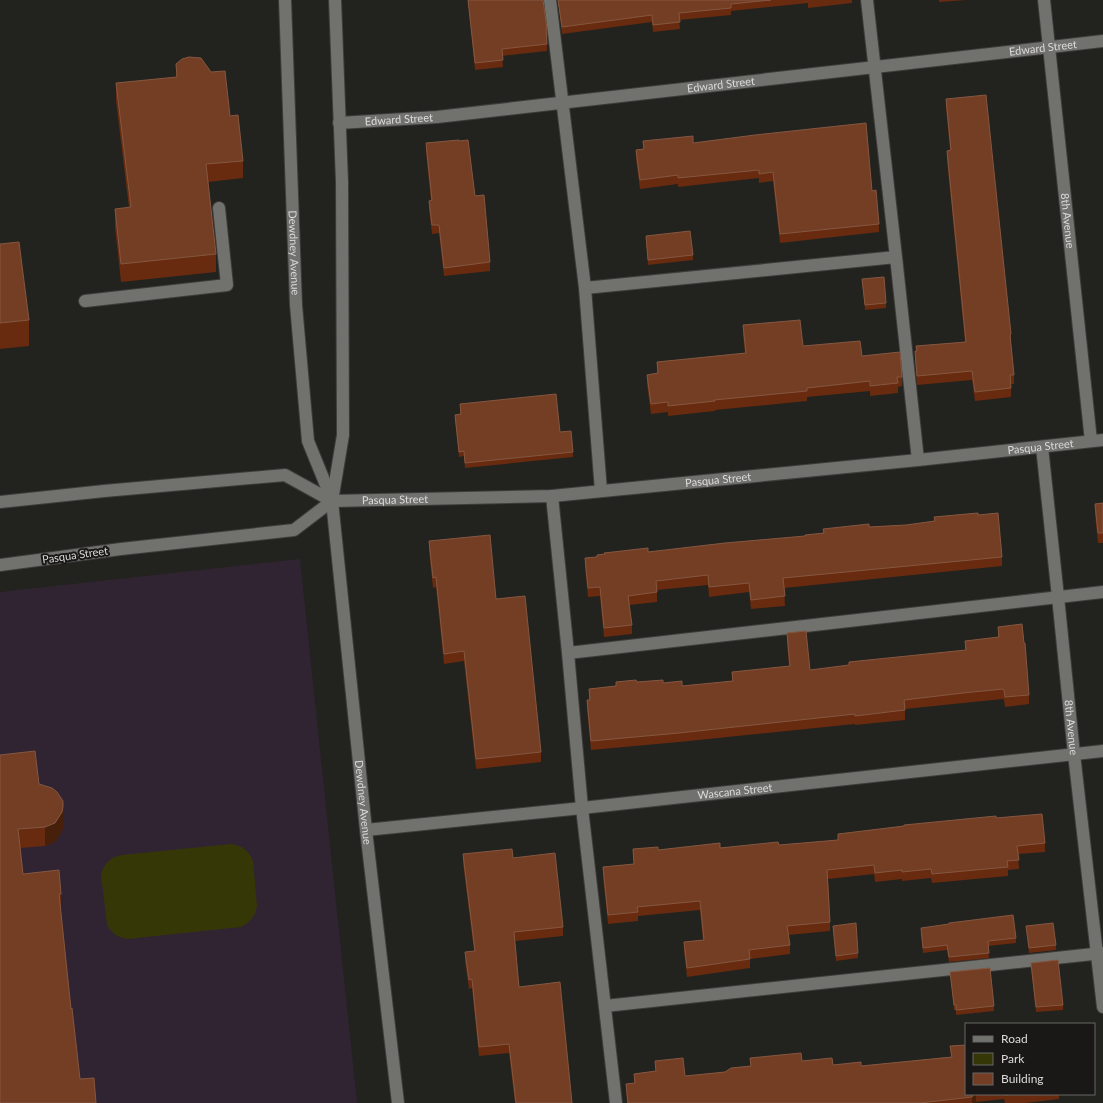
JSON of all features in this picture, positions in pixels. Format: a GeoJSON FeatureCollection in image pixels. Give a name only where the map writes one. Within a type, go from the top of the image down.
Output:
{"type":"FeatureCollection","features":[{"type":"Feature","properties":{"kind":"street","name":"Dewdney Avenue"},"geometry":{"type":"LineString","coordinates":[[285,0],[296,305],[308,440],[332,501]]}},
{"type":"Feature","properties":{"kind":"street","name":"Dewdney Avenue"},"geometry":{"type":"LineString","coordinates":[[335,0],[342,182],[343,435],[332,501],[366,830],[398,1103]]}},
{"type":"Feature","properties":{"kind":"street"},"geometry":{"type":"LineString","coordinates":[[550,0],[585,288],[601,491]]}},
{"type":"Feature","properties":{"kind":"street"},"geometry":{"type":"LineString","coordinates":[[867,0],[918,460]]}},
{"type":"Feature","properties":{"kind":"street","name":"8th Avenue"},"geometry":{"type":"LineString","coordinates":[[1044,0],[1097,441]]}},
{"type":"Feature","properties":{"kind":"street","name":"Edward Street"},"geometry":{"type":"LineString","coordinates":[[339,123],[437,117],[1103,41]]}},
{"type":"Feature","properties":{"kind":"street"},"geometry":{"type":"LineString","coordinates":[[85,301],[227,285],[219,208]]}},
{"type":"Feature","properties":{"kind":"street"},"geometry":{"type":"LineString","coordinates":[[585,288],[896,257]]}},
{"type":"Feature","properties":{"kind":"street","name":"Pasqua Street"},"geometry":{"type":"LineString","coordinates":[[0,565],[121,549],[294,530],[332,501],[552,496],[1097,441]]}},
{"type":"Feature","properties":{"kind":"street","name":"8th Avenue"},"geometry":{"type":"LineString","coordinates":[[1042,446],[1074,754],[1100,953],[1103,1007]]}},
{"type":"Feature","properties":{"kind":"street"},"geometry":{"type":"LineString","coordinates":[[0,502],[285,475],[332,501]]}},
{"type":"Feature","properties":{"kind":"street"},"geometry":{"type":"LineString","coordinates":[[552,496],[582,808],[616,1103]]}},
{"type":"Feature","properties":{"kind":"street"},"geometry":{"type":"LineString","coordinates":[[568,653],[1103,592]]}},
{"type":"Feature","properties":{"kind":"street","name":"Wascana Street"},"geometry":{"type":"LineString","coordinates":[[366,830],[1103,751]]}},
{"type":"Feature","properties":{"kind":"street"},"geometry":{"type":"LineString","coordinates":[[605,1006],[1100,953]]}},
{"type":"Feature","properties":{"kind":"shaded area"},"geometry":{"type":"Polygon","coordinates":[[[300,559],[357,1103],[0,1103],[0,592],[300,559]]]}},
{"type":"Feature","properties":{"kind":"green space"},"geometry":{"type":"Polygon","coordinates":[[[231,844],[245,849],[253,861],[257,906],[252,919],[247,923],[241,927],[127,939],[117,936],[110,930],[107,924],[101,874],[106,864],[111,859],[122,855],[231,844]]]}},
{"type":"Feature","properties":{"kind":"building"},"geometry":{"type":"Polygon","coordinates":[[[468,0],[543,0],[547,29],[547,44],[502,49],[503,60],[475,63],[468,0]]]}},
{"type":"Feature","properties":{"kind":"building"},"geometry":{"type":"Polygon","coordinates":[[[558,0],[771,0],[731,4],[731,8],[679,13],[680,22],[653,25],[652,15],[562,27],[558,0]]]}},
{"type":"Feature","properties":{"kind":"building"},"geometry":{"type":"Polygon","coordinates":[[[189,57],[201,58],[211,72],[225,71],[230,116],[238,115],[243,161],[206,164],[216,254],[121,264],[115,209],[131,207],[116,83],[177,77],[176,64],[182,59],[189,57]]]}},
{"type":"Feature","properties":{"kind":"building"},"geometry":{"type":"Polygon","coordinates":[[[986,95],[1014,375],[1010,375],[1011,388],[975,392],[972,371],[917,376],[915,351],[917,351],[916,346],[966,342],[947,151],[951,150],[946,99],[986,95]]]}},
{"type":"Feature","properties":{"kind":"building"},"geometry":{"type":"Polygon","coordinates":[[[866,123],[872,191],[876,190],[879,224],[780,234],[773,172],[759,174],[759,170],[678,178],[678,175],[640,180],[636,150],[644,149],[643,141],[693,136],[693,143],[866,123]]]}},
{"type":"Feature","properties":{"kind":"building"},"geometry":{"type":"Polygon","coordinates":[[[468,140],[475,196],[484,195],[490,262],[444,268],[439,225],[432,225],[429,201],[432,200],[426,143],[468,140]]]}},
{"type":"Feature","properties":{"kind":"building"},"geometry":{"type":"Polygon","coordinates":[[[690,231],[693,255],[648,260],[646,236],[690,231]]]}},
{"type":"Feature","properties":{"kind":"building"},"geometry":{"type":"Polygon","coordinates":[[[19,242],[29,320],[0,323],[0,244],[19,242]]]}},
{"type":"Feature","properties":{"kind":"building"},"geometry":{"type":"Polygon","coordinates":[[[884,277],[886,303],[865,305],[862,279],[884,277]]]}},
{"type":"Feature","properties":{"kind":"building"},"geometry":{"type":"Polygon","coordinates":[[[800,320],[803,346],[860,341],[862,356],[900,352],[902,377],[897,377],[898,383],[870,386],[870,381],[807,388],[807,391],[668,406],[668,402],[651,404],[647,375],[658,373],[657,362],[746,353],[743,325],[800,320]]]}},
{"type":"Feature","properties":{"kind":"building"},"geometry":{"type":"Polygon","coordinates":[[[556,394],[560,432],[571,431],[573,452],[465,463],[464,451],[459,452],[455,415],[461,414],[460,404],[556,394]]]}},
{"type":"Feature","properties":{"kind":"building"},"geometry":{"type":"Polygon","coordinates":[[[1103,503],[1103,533],[1098,533],[1095,504],[1103,503]]]}},
{"type":"Feature","properties":{"kind":"building"},"geometry":{"type":"Polygon","coordinates":[[[978,513],[978,515],[998,513],[1002,557],[783,578],[785,596],[751,600],[749,583],[709,587],[708,575],[656,581],[657,592],[628,596],[632,625],[604,628],[600,587],[588,588],[585,558],[597,557],[597,555],[605,554],[604,553],[648,548],[648,552],[805,536],[824,533],[823,529],[869,524],[869,527],[906,525],[935,521],[934,517],[978,513]]]}},
{"type":"Feature","properties":{"kind":"building"},"geometry":{"type":"Polygon","coordinates":[[[490,535],[496,599],[525,596],[541,752],[476,759],[464,651],[444,654],[436,577],[433,578],[429,541],[490,535]]]}},
{"type":"Feature","properties":{"kind":"building"},"geometry":{"type":"Polygon","coordinates":[[[1022,624],[1029,695],[1005,697],[1003,689],[963,693],[904,700],[905,710],[591,741],[587,700],[590,700],[589,689],[616,686],[616,682],[636,680],[637,682],[663,680],[663,683],[682,681],[682,686],[733,681],[732,672],[790,666],[787,633],[806,631],[810,670],[849,665],[849,662],[966,650],[965,641],[999,637],[998,627],[1022,624]]]}},
{"type":"Feature","properties":{"kind":"building"},"geometry":{"type":"Polygon","coordinates":[[[35,751],[39,784],[52,788],[57,792],[63,801],[63,807],[62,812],[55,823],[45,827],[18,829],[23,874],[59,870],[61,894],[59,894],[80,1079],[94,1078],[96,1103],[0,1103],[0,755],[35,751]]]}},
{"type":"Feature","properties":{"kind":"building"},"geometry":{"type":"Polygon","coordinates":[[[1042,814],[1045,843],[1017,846],[1019,860],[1007,861],[1008,867],[932,874],[931,869],[875,873],[874,865],[827,870],[830,922],[787,926],[790,945],[749,950],[750,959],[687,968],[684,942],[704,940],[700,901],[637,907],[638,912],[608,915],[603,867],[634,864],[633,849],[658,847],[658,850],[720,843],[720,848],[778,842],[779,845],[838,840],[838,834],[904,825],[996,816],[996,818],[1042,814]]]}},
{"type":"Feature","properties":{"kind":"building"},"geometry":{"type":"Polygon","coordinates":[[[512,849],[513,858],[555,853],[563,927],[514,932],[519,987],[560,982],[572,1103],[516,1103],[509,1044],[479,1047],[472,979],[469,980],[465,952],[475,951],[463,854],[512,849]]]}},
{"type":"Feature","properties":{"kind":"building"},"geometry":{"type":"Polygon","coordinates":[[[1013,915],[1016,938],[988,941],[989,953],[949,957],[947,945],[923,948],[921,928],[1013,915]]]}},
{"type":"Feature","properties":{"kind":"building"},"geometry":{"type":"Polygon","coordinates":[[[856,923],[858,953],[836,956],[833,926],[856,923]]]}},
{"type":"Feature","properties":{"kind":"building"},"geometry":{"type":"Polygon","coordinates":[[[1053,923],[1056,945],[1029,948],[1026,926],[1053,923]]]}},
{"type":"Feature","properties":{"kind":"building"},"geometry":{"type":"Polygon","coordinates":[[[1058,960],[1063,1005],[1036,1007],[1031,963],[1058,960]]]}},
{"type":"Feature","properties":{"kind":"building"},"geometry":{"type":"Polygon","coordinates":[[[990,968],[994,1006],[956,1010],[950,972],[990,968]]]}},
{"type":"Feature","properties":{"kind":"building"},"geometry":{"type":"Polygon","coordinates":[[[965,1045],[965,1095],[973,1095],[972,1097],[920,1103],[628,1103],[626,1084],[635,1083],[634,1074],[656,1071],[655,1061],[683,1058],[685,1076],[725,1072],[731,1068],[751,1066],[750,1058],[801,1053],[802,1061],[832,1058],[833,1065],[861,1062],[861,1066],[952,1057],[950,1046],[965,1045]]]}}]}
